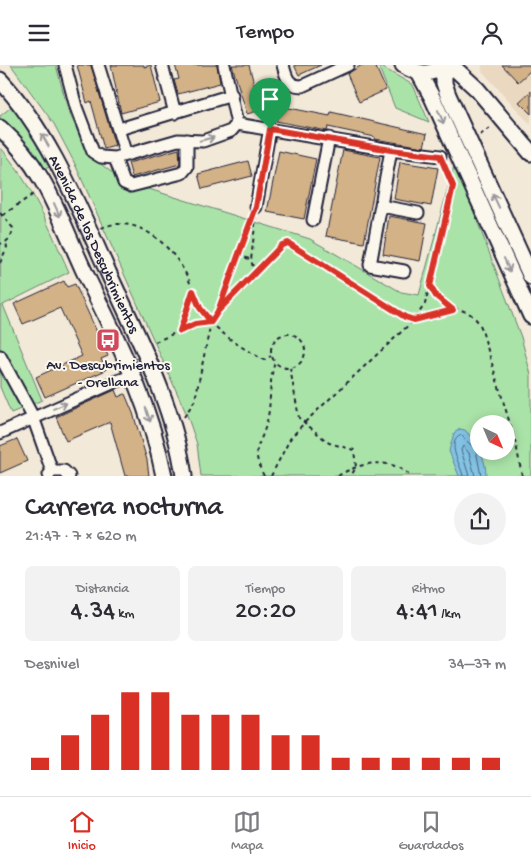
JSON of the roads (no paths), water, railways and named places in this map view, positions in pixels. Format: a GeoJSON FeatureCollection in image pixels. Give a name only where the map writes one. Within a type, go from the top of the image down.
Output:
{"type":"FeatureCollection","features":[{"type":"Feature","properties":{"kind":"street"},"geometry":{"type":"LineString","coordinates":[[65,65],[76,107],[93,152],[101,157],[120,156],[178,140],[203,141],[231,131],[238,124]]}},
{"type":"Feature","properties":{"kind":"street"},"geometry":{"type":"LineString","coordinates":[[98,65],[119,129],[124,183],[131,186],[182,173],[187,167],[187,140]]}},
{"type":"Feature","properties":{"kind":"street"},"geometry":{"type":"LineString","coordinates":[[162,65],[175,113]]}},
{"type":"Feature","properties":{"kind":"street"},"geometry":{"type":"LineString","coordinates":[[224,65],[238,124]]}},
{"type":"Feature","properties":{"kind":"street"},"geometry":{"type":"LineString","coordinates":[[283,65],[286,79],[295,86],[302,86],[348,65]]}},
{"type":"Feature","properties":{"kind":"street"},"geometry":{"type":"LineString","coordinates":[[402,65],[419,73],[432,73],[447,66]]}},
{"type":"Feature","properties":{"kind":"street"},"geometry":{"type":"LineString","coordinates":[[447,66],[477,89],[531,153]]}},
{"type":"Feature","properties":{"kind":"street"},"geometry":{"type":"LineString","coordinates":[[447,66],[444,83],[448,95],[531,277]]}},
{"type":"Feature","properties":{"kind":"street"},"geometry":{"type":"LineString","coordinates":[[419,73],[432,97],[531,317]]}},
{"type":"Feature","properties":{"kind":"street","name":"Avenida de los Descubrimientos"},"geometry":{"type":"LineString","coordinates":[[0,80],[17,98],[41,132],[61,168],[145,353],[177,440],[184,476]]}},
{"type":"Feature","properties":{"kind":"street"},"geometry":{"type":"LineString","coordinates":[[119,129],[175,113],[186,107],[232,95]]}},
{"type":"Feature","properties":{"kind":"street"},"geometry":{"type":"LineString","coordinates":[[238,124],[391,150],[440,156]]}},
{"type":"Feature","properties":{"kind":"street","name":"Avenida de los Descubrimientos"},"geometry":{"type":"LineString","coordinates":[[0,128],[21,146],[42,178],[136,379],[158,446],[164,476]]}},
{"type":"Feature","properties":{"kind":"street"},"geometry":{"type":"LineString","coordinates":[[256,207],[270,129]]}},
{"type":"Feature","properties":{"kind":"street"},"geometry":{"type":"LineString","coordinates":[[313,220],[329,138]]}},
{"type":"Feature","properties":{"kind":"street"},"geometry":{"type":"LineString","coordinates":[[391,150],[370,265],[404,271]]}},
{"type":"Feature","properties":{"kind":"street"},"geometry":{"type":"LineString","coordinates":[[381,206],[418,213]]}},
{"type":"Feature","properties":{"kind":"street"},"geometry":{"type":"LineString","coordinates":[[0,356],[34,417],[50,473],[64,471],[69,476]]}},
{"type":"Feature","properties":{"kind":"street"},"geometry":{"type":"LineString","coordinates":[[0,433],[117,381],[128,377],[136,379]]}},
{"type":"Feature","properties":{"kind":"water"},"geometry":{"type":"Polygon","coordinates":[[[460,429],[465,430],[470,436],[470,460],[484,460],[486,476],[459,476],[449,451],[454,433],[460,429]]]}},
{"type":"Feature","properties":{"kind":"place","name":"Av. Descubrimientos - Orellana"},"geometry":{"type":"Point","coordinates":[108,340]}}]}
